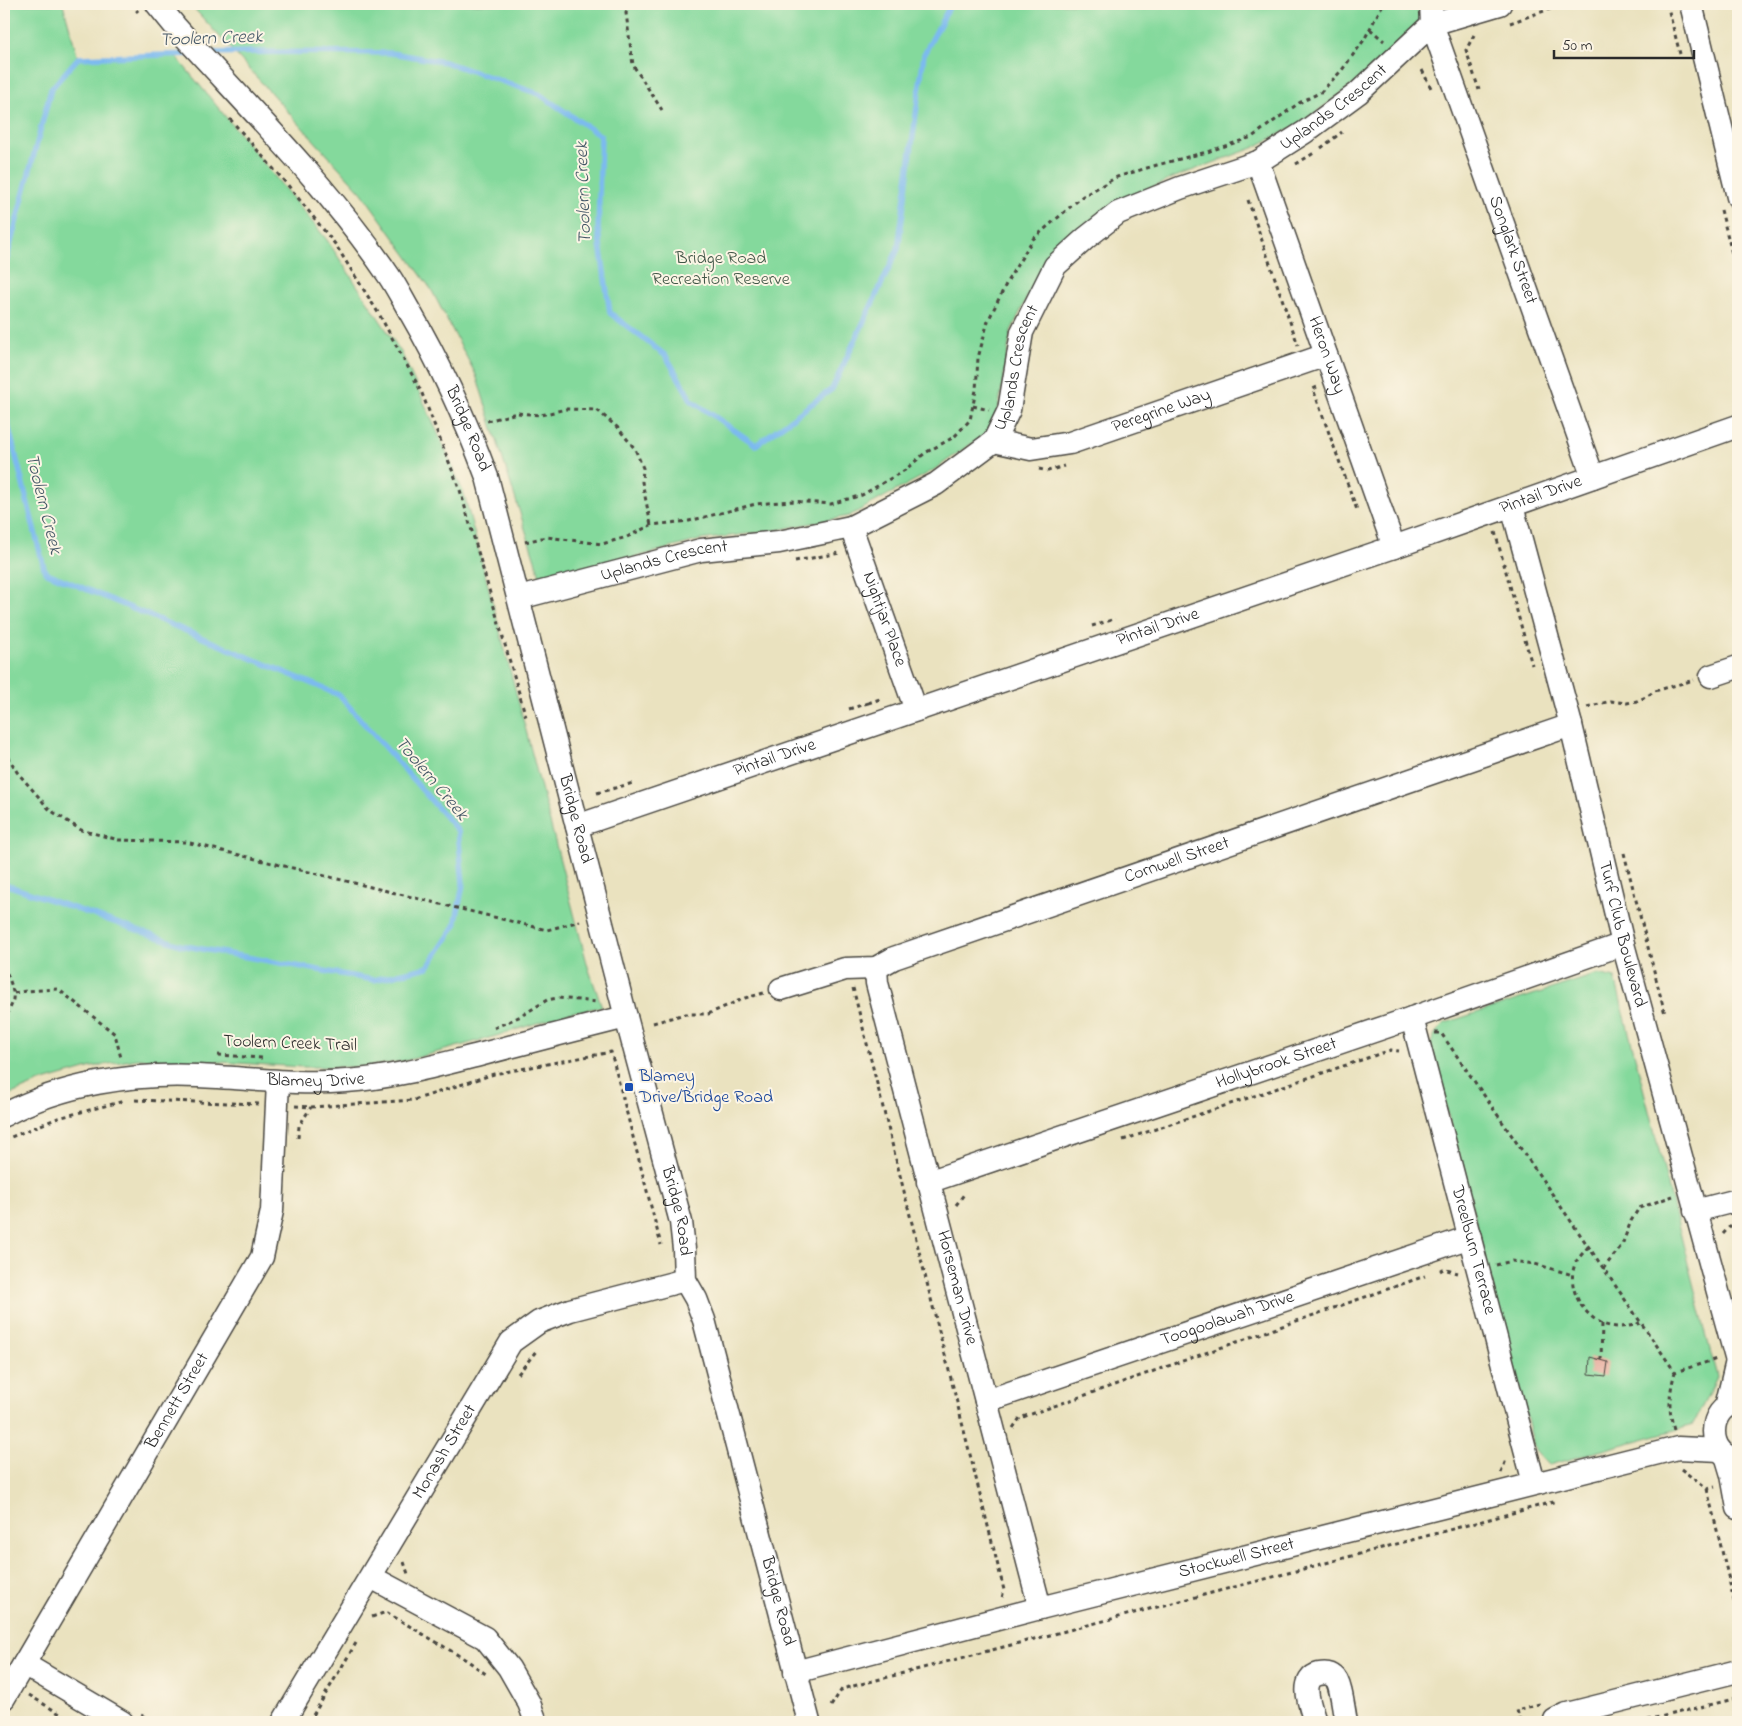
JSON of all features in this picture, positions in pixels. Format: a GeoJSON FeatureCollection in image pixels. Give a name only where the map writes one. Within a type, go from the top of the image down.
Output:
{"type":"FeatureCollection","features":[{"type":"Feature","properties":{"kind":"street","name":"Bridge Road"},"geometry":{"type":"LineString","coordinates":[[157,4],[315,181],[390,277],[434,354],[464,418],[487,477],[681,1223],[685,1280],[696,1299],[704,1320],[809,1722]]}},
{"type":"Feature","properties":{"kind":"street"},"geometry":{"type":"LineString","coordinates":[[1431,14],[1500,4]]}},
{"type":"Feature","properties":{"kind":"street"},"geometry":{"type":"LineString","coordinates":[[1691,4],[1738,197]]}},
{"type":"Feature","properties":{"kind":"street","name":"Uplands Crescent"},"geometry":{"type":"LineString","coordinates":[[519,598],[701,550],[779,542],[851,526],[936,484],[994,441],[1007,414],[1022,332],[1055,266],[1086,238],[1118,214],[1180,188],[1258,162],[1306,132],[1358,93],[1431,14]]}},
{"type":"Feature","properties":{"kind":"street","name":"Songlark Street"},"geometry":{"type":"LineString","coordinates":[[1431,14],[1593,477]]}},
{"type":"Feature","properties":{"kind":"street","name":"Heron Way"},"geometry":{"type":"LineString","coordinates":[[1258,162],[1394,547]]}},
{"type":"Feature","properties":{"kind":"street","name":"Peregrine Way"},"geometry":{"type":"LineString","coordinates":[[994,441],[1031,449],[1070,443],[1326,355]]}},
{"type":"Feature","properties":{"kind":"street","name":"Pintail Drive"},"geometry":{"type":"LineString","coordinates":[[577,826],[1394,547],[1738,426]]}},
{"type":"Feature","properties":{"kind":"street","name":"Turf Club Boulevard"},"geometry":{"type":"LineString","coordinates":[[1512,506],[1571,725],[1623,944],[1737,1360],[1727,1410],[1714,1436],[1728,1455]]}},
{"type":"Feature","properties":{"kind":"street","name":"Nightjar Place"},"geometry":{"type":"LineString","coordinates":[[851,526],[916,710]]}},
{"type":"Feature","properties":{"kind":"street"},"geometry":{"type":"LineString","coordinates":[[1711,676],[1738,667]]}},
{"type":"Feature","properties":{"kind":"street","name":"Cornwell Street"},"geometry":{"type":"LineString","coordinates":[[781,989],[845,969],[876,968],[894,958],[1571,725]]}},
{"type":"Feature","properties":{"kind":"street","name":"Hollybrook Street"},"geometry":{"type":"LineString","coordinates":[[928,1182],[1414,1025],[1623,944]]}},
{"type":"Feature","properties":{"kind":"street","name":"Horseman Drive"},"geometry":{"type":"LineString","coordinates":[[876,968],[877,984],[928,1182],[994,1398],[1040,1608]]}},
{"type":"Feature","properties":{"kind":"street","name":"Blamey Drive"},"geometry":{"type":"LineString","coordinates":[[4,1115],[55,1094],[98,1083],[134,1078],[197,1076],[278,1082],[346,1081],[402,1075],[626,1017]]}},
{"type":"Feature","properties":{"kind":"street","name":"Dreelburn Terrace"},"geometry":{"type":"LineString","coordinates":[[1414,1025],[1461,1240],[1478,1269],[1534,1483]]}},
{"type":"Feature","properties":{"kind":"street","name":"Bennett Street"},"geometry":{"type":"LineString","coordinates":[[4,1698],[262,1257],[272,1211],[278,1082]]}},
{"type":"Feature","properties":{"kind":"street"},"geometry":{"type":"LineString","coordinates":[[1695,1211],[1738,1200]]}},
{"type":"Feature","properties":{"kind":"street","name":"Toogoolawah Drive"},"geometry":{"type":"LineString","coordinates":[[994,1398],[1461,1240]]}},
{"type":"Feature","properties":{"kind":"street","name":"Monash Street"},"geometry":{"type":"LineString","coordinates":[[283,1722],[380,1582],[511,1342],[539,1322],[570,1310],[685,1280]]}},
{"type":"Feature","properties":{"kind":"street","name":"Stockwell Street"},"geometry":{"type":"LineString","coordinates":[[1679,1458],[1727,1410]]}},
{"type":"Feature","properties":{"kind":"street"},"geometry":{"type":"LineString","coordinates":[[1728,1455],[1738,1508]]}},
{"type":"Feature","properties":{"kind":"street","name":"Stockwell Street"},"geometry":{"type":"LineString","coordinates":[[796,1672],[1534,1483],[1679,1458],[1728,1455]]}},
{"type":"Feature","properties":{"kind":"street"},"geometry":{"type":"LineString","coordinates":[[380,1582],[485,1638],[509,1668],[529,1703],[536,1722]]}},
{"type":"Feature","properties":{"kind":"street"},"geometry":{"type":"LineString","coordinates":[[24,1664],[122,1722]]}},
{"type":"Feature","properties":{"kind":"street"},"geometry":{"type":"LineString","coordinates":[[1555,1722],[1555,1720],[1567,1714],[1738,1671]]}},
{"type":"Feature","properties":{"kind":"street"},"geometry":{"type":"LineString","coordinates":[[1315,1722],[1307,1688],[1309,1680],[1316,1675],[1325,1673],[1334,1676],[1338,1682],[1346,1722]]}},
{"type":"Feature","properties":{"kind":"path"},"geometry":{"type":"LineString","coordinates":[[629,4],[626,13],[633,64],[662,110]]}},
{"type":"Feature","properties":{"kind":"path"},"geometry":{"type":"LineString","coordinates":[[478,552],[546,537],[602,544],[627,537],[651,525],[689,521],[756,504],[792,501],[831,504],[862,495],[905,470],[925,453],[954,437],[970,420],[976,390],[978,358],[988,321],[1008,280],[1034,239],[1083,196],[1117,177],[1207,152],[1252,137],[1299,103],[1321,92],[1342,70],[1364,40],[1383,4]]}},
{"type":"Feature","properties":{"kind":"path"},"geometry":{"type":"LineString","coordinates":[[1293,166],[1346,130]]}},
{"type":"Feature","properties":{"kind":"path"},"geometry":{"type":"LineString","coordinates":[[286,183],[335,244],[379,314],[421,391],[460,490],[527,721]]}},
{"type":"Feature","properties":{"kind":"path"},"geometry":{"type":"LineString","coordinates":[[973,406],[1007,414]]}},
{"type":"Feature","properties":{"kind":"path"},"geometry":{"type":"LineString","coordinates":[[486,421],[517,413],[541,415],[566,409],[597,410],[618,428],[635,449],[643,468],[642,482],[651,525]]}},
{"type":"Feature","properties":{"kind":"path"},"geometry":{"type":"LineString","coordinates":[[1495,531],[1532,667]]}},
{"type":"Feature","properties":{"kind":"path"},"geometry":{"type":"LineString","coordinates":[[1587,707],[1611,702],[1627,703],[1637,701],[1655,691],[1711,676]]}},
{"type":"Feature","properties":{"kind":"path"},"geometry":{"type":"LineString","coordinates":[[4,749],[17,772],[50,810],[81,830],[119,840],[186,842],[547,930],[580,922],[578,912]]}},
{"type":"Feature","properties":{"kind":"path"},"geometry":{"type":"LineString","coordinates":[[4,966],[14,993],[13,1005],[4,1016]]}},
{"type":"Feature","properties":{"kind":"path"},"geometry":{"type":"LineString","coordinates":[[852,969],[853,988],[1004,1590],[1001,1601]]}},
{"type":"Feature","properties":{"kind":"path"},"geometry":{"type":"LineString","coordinates":[[14,993],[58,989],[115,1034],[121,1058]]}},
{"type":"Feature","properties":{"kind":"path"},"geometry":{"type":"LineString","coordinates":[[653,1023],[685,1014],[708,1014],[745,998],[781,989]]}},
{"type":"Feature","properties":{"kind":"path"},"geometry":{"type":"LineString","coordinates":[[494,1028],[520,1016],[547,1000],[558,998],[599,1002],[597,993]]}},
{"type":"Feature","properties":{"kind":"path"},"geometry":{"type":"LineString","coordinates":[[1398,1051],[1414,1025],[1441,1033],[1674,1372],[1669,1413],[1679,1458],[1707,1489],[1738,1617]]}},
{"type":"Feature","properties":{"kind":"path"},"geometry":{"type":"LineString","coordinates":[[1122,1140],[1391,1050],[1405,1052]]}},
{"type":"Feature","properties":{"kind":"path"},"geometry":{"type":"LineString","coordinates":[[611,1052],[663,1249]]}},
{"type":"Feature","properties":{"kind":"path","name":"Toolern Creek Trail"},"geometry":{"type":"LineString","coordinates":[[214,1054],[267,1058]]}},
{"type":"Feature","properties":{"kind":"path"},"geometry":{"type":"LineString","coordinates":[[114,1059],[128,1057]]}},
{"type":"Feature","properties":{"kind":"path"},"geometry":{"type":"LineString","coordinates":[[952,1211],[964,1193],[973,1190]]}},
{"type":"Feature","properties":{"kind":"path"},"geometry":{"type":"LineString","coordinates":[[1603,1269],[1622,1245],[1631,1221],[1640,1208],[1690,1190]]}},
{"type":"Feature","properties":{"kind":"path"},"geometry":{"type":"LineString","coordinates":[[1721,1237],[1732,1224],[1738,1223]]}},
{"type":"Feature","properties":{"kind":"path"},"geometry":{"type":"LineString","coordinates":[[994,1398],[1012,1431],[1020,1418],[1443,1270],[1460,1274],[1461,1240]]}},
{"type":"Feature","properties":{"kind":"path"},"geometry":{"type":"LineString","coordinates":[[1588,1247],[1576,1263],[1573,1275],[1576,1297],[1584,1309],[1602,1324],[1618,1327],[1640,1323]]}},
{"type":"Feature","properties":{"kind":"path"},"geometry":{"type":"LineString","coordinates":[[1478,1269],[1512,1261],[1535,1264],[1573,1275]]}},
{"type":"Feature","properties":{"kind":"path"},"geometry":{"type":"LineString","coordinates":[[1601,1360],[1602,1324]]}},
{"type":"Feature","properties":{"kind":"path"},"geometry":{"type":"LineString","coordinates":[[516,1377],[536,1351],[542,1347]]}},
{"type":"Feature","properties":{"kind":"path"},"geometry":{"type":"LineString","coordinates":[[1674,1372],[1737,1360]]}},
{"type":"Feature","properties":{"kind":"path"},"geometry":{"type":"LineString","coordinates":[[1501,1473],[1507,1459]]}},
{"type":"Feature","properties":{"kind":"path"},"geometry":{"type":"LineString","coordinates":[[1707,1489],[1734,1484]]}},
{"type":"Feature","properties":{"kind":"path"},"geometry":{"type":"LineString","coordinates":[[831,1706],[842,1689],[1283,1575],[1566,1499]]}},
{"type":"Feature","properties":{"kind":"path"},"geometry":{"type":"LineString","coordinates":[[369,1622],[372,1617],[380,1582],[410,1554]]}},
{"type":"Feature","properties":{"kind":"path"},"geometry":{"type":"LineString","coordinates":[[372,1617],[386,1612],[468,1661],[491,1678]]}},
{"type":"Feature","properties":{"kind":"path"},"geometry":{"type":"LineString","coordinates":[[310,1722],[360,1636]]}},
{"type":"Feature","properties":{"kind":"path"},"geometry":{"type":"LineString","coordinates":[[28,1694],[73,1722]]}},
{"type":"Feature","properties":{"kind":"path"},"geometry":{"type":"LineString","coordinates":[[1639,1722],[1738,1698]]}},
{"type":"Feature","properties":{"kind":"green space"},"geometry":{"type":"Polygon","coordinates":[[[4,4],[63,4],[78,58],[174,54],[327,240],[401,352],[464,494],[588,967],[602,1007],[572,1012],[496,1036],[405,1061],[363,1067],[303,1067],[137,1059],[92,1067],[40,1082],[4,1097],[4,4]]]}},
{"type":"Feature","properties":{"kind":"green space","name":"Bridge Road Recreation Reserve"},"geometry":{"type":"Polygon","coordinates":[[[190,4],[1422,4],[1423,18],[1352,86],[1299,124],[1253,148],[1175,177],[1116,204],[1077,232],[1044,262],[1011,331],[998,411],[987,433],[932,471],[849,516],[777,530],[700,540],[542,582],[476,375],[431,289],[362,193],[190,4]]]}},
{"type":"Feature","properties":{"kind":"green space"},"geometry":{"type":"Polygon","coordinates":[[[1598,974],[1615,978],[1717,1377],[1693,1425],[1549,1465],[1535,1450],[1430,1045],[1436,1032],[1445,1023],[1598,974]]]}},
{"type":"Feature","properties":{"kind":"building"},"geometry":{"type":"Polygon","coordinates":[[[1590,1357],[1608,1362],[1606,1376],[1589,1374],[1590,1357]]]}},
{"type":"Feature","properties":{"kind":"waterway","name":"Toolern Creek"},"geometry":{"type":"LineString","coordinates":[[208,53],[391,53],[445,62],[539,94],[601,136],[598,230],[610,313],[666,356],[692,401],[756,445],[832,389],[898,249],[924,54],[951,4]]}},
{"type":"Feature","properties":{"kind":"waterway","name":"Toolern Creek"},"geometry":{"type":"LineString","coordinates":[[4,269],[51,89],[78,58],[191,54]]}},
{"type":"Feature","properties":{"kind":"waterway","name":"Toolern Creek"},"geometry":{"type":"LineString","coordinates":[[4,409],[45,572],[339,695],[458,831],[463,884],[455,926],[428,967],[374,980],[180,945],[4,884]]}},
{"type":"Feature","properties":{"kind":"place","name":"Blamey Drive/Bridge Road"},"geometry":{"type":"Point","coordinates":[629,1087]}}]}
